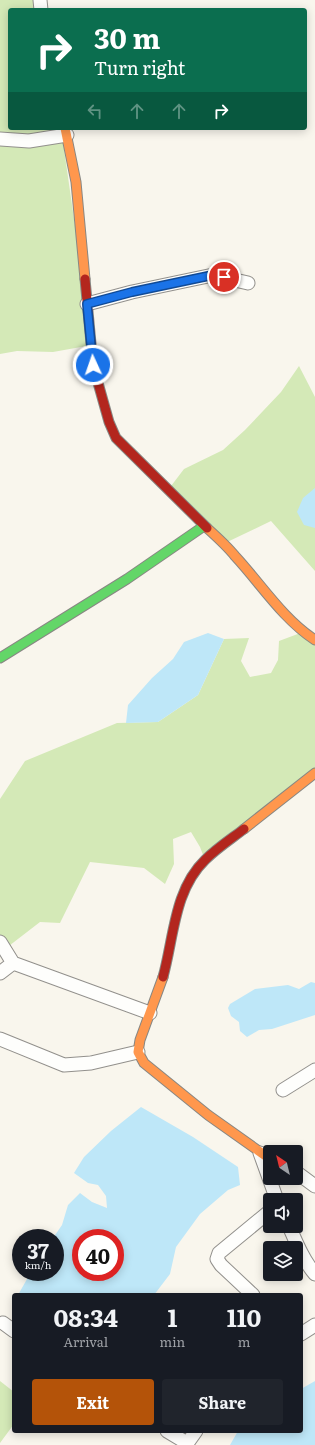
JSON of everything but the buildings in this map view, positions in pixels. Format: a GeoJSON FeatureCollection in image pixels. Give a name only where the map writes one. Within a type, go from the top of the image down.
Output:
{"type":"FeatureCollection","features":[{"type":"Feature","properties":{"kind":"street"},"geometry":{"type":"LineString","coordinates":[[0,139],[29,141],[66,132],[76,182],[93,365],[109,422],[116,438],[235,555],[288,618],[303,632],[315,640]]}},
{"type":"Feature","properties":{"kind":"street"},"geometry":{"type":"LineString","coordinates":[[87,304],[132,292],[213,275],[248,283]]}},
{"type":"Feature","properties":{"kind":"street"},"geometry":{"type":"LineString","coordinates":[[0,658],[127,579],[204,526]]}},
{"type":"Feature","properties":{"kind":"street"},"geometry":{"type":"LineString","coordinates":[[263,1155],[208,1115],[144,1063],[138,1052],[150,1013],[164,976],[181,897],[195,870],[204,860],[315,773]]}},
{"type":"Feature","properties":{"kind":"street"},"geometry":{"type":"LineString","coordinates":[[0,942],[13,963],[150,1013]]}},
{"type":"Feature","properties":{"kind":"street"},"geometry":{"type":"LineString","coordinates":[[0,973],[13,963]]}},
{"type":"Feature","properties":{"kind":"street"},"geometry":{"type":"LineString","coordinates":[[0,1039],[64,1065],[91,1063],[138,1052]]}},
{"type":"Feature","properties":{"kind":"street"},"geometry":{"type":"LineString","coordinates":[[283,1090],[315,1070]]}},
{"type":"Feature","properties":{"kind":"street"},"geometry":{"type":"LineString","coordinates":[[303,1177],[315,1186]]}},
{"type":"Feature","properties":{"kind":"street"},"geometry":{"type":"LineString","coordinates":[[251,1293],[221,1265],[218,1259],[219,1253],[263,1217]]}},
{"type":"Feature","properties":{"kind":"street"},"geometry":{"type":"LineString","coordinates":[[292,1233],[309,1267],[315,1274]]}},
{"type":"Feature","properties":{"kind":"street"},"geometry":{"type":"LineString","coordinates":[[303,1333],[315,1325]]}},
{"type":"Feature","properties":{"kind":"street"},"geometry":{"type":"LineString","coordinates":[[170,1433],[186,1444],[194,1433]]}},
{"type":"Feature","properties":{"kind":"green space"},"geometry":{"type":"Polygon","coordinates":[[[0,0],[34,0],[36,8],[8,8],[8,130],[61,130],[92,345],[53,352],[17,351],[0,354],[0,0]]]}},
{"type":"Feature","properties":{"kind":"green space"},"geometry":{"type":"Polygon","coordinates":[[[299,366],[315,397],[315,571],[271,521],[223,544],[168,490],[184,469],[223,450],[245,430],[281,392],[299,366]]]}},
{"type":"Feature","properties":{"kind":"green space"},"geometry":{"type":"Polygon","coordinates":[[[303,632],[315,640],[315,773],[205,860],[200,847],[191,832],[173,839],[174,864],[165,884],[144,868],[90,862],[60,923],[40,922],[5,949],[0,939],[0,799],[25,761],[117,723],[158,722],[198,695],[224,639],[249,638],[241,661],[250,677],[271,673],[278,660],[279,641],[303,632]]]}},
{"type":"Feature","properties":{"kind":"green space"},"geometry":{"type":"Polygon","coordinates":[[[0,1381],[12,1390],[12,1427],[0,1443],[0,1381]]]}},
{"type":"Feature","properties":{"kind":"water"},"geometry":{"type":"Polygon","coordinates":[[[315,488],[315,528],[304,525],[297,512],[303,498],[315,488]]]}},
{"type":"Feature","properties":{"kind":"water"},"geometry":{"type":"Polygon","coordinates":[[[208,633],[224,639],[198,695],[158,722],[126,723],[128,705],[152,678],[173,659],[184,642],[208,633]]]}},
{"type":"Feature","properties":{"kind":"water"},"geometry":{"type":"Polygon","coordinates":[[[311,982],[315,983],[315,1015],[272,1029],[259,1030],[247,1037],[240,1031],[239,1022],[231,1016],[228,1008],[230,1004],[255,989],[288,985],[299,989],[311,982]]]}},
{"type":"Feature","properties":{"kind":"water"},"geometry":{"type":"Polygon","coordinates":[[[141,1107],[193,1137],[238,1167],[240,1185],[228,1190],[200,1214],[176,1247],[170,1274],[156,1293],[19,1293],[26,1281],[64,1281],[64,1229],[59,1229],[62,1225],[68,1205],[80,1193],[92,1202],[107,1208],[106,1196],[98,1185],[88,1183],[74,1173],[84,1157],[111,1131],[141,1107]]]}},
{"type":"Feature","properties":{"kind":"water"},"geometry":{"type":"Polygon","coordinates":[[[315,1381],[315,1445],[230,1445],[237,1433],[303,1433],[303,1388],[315,1381]]]}},
{"type":"Feature","properties":{"kind":"traffic: fast"},"geometry":{"type":"LineString","coordinates":[[0,658],[127,579],[204,526]]}},
{"type":"Feature","properties":{"kind":"traffic: slow"},"geometry":{"type":"LineString","coordinates":[[65,130],[76,182],[85,279]]}},
{"type":"Feature","properties":{"kind":"traffic: slow"},"geometry":{"type":"LineString","coordinates":[[207,528],[229,549],[292,622],[315,640]]}},
{"type":"Feature","properties":{"kind":"traffic: slow"},"geometry":{"type":"LineString","coordinates":[[244,829],[315,773]]}},
{"type":"Feature","properties":{"kind":"traffic: slow"},"geometry":{"type":"LineString","coordinates":[[163,977],[140,1040],[138,1052],[144,1063],[208,1115],[263,1154]]}},
{"type":"Feature","properties":{"kind":"traffic: jam"},"geometry":{"type":"LineString","coordinates":[[85,279],[93,365],[109,422],[116,438],[207,528]]}},
{"type":"Feature","properties":{"kind":"traffic: jam"},"geometry":{"type":"LineString","coordinates":[[163,977],[176,915],[187,885],[205,860],[244,829]]}},
{"type":"Feature","properties":{"kind":"route"},"geometry":{"type":"LineString","coordinates":[[93,365],[87,304],[132,292],[213,275],[224,277]]}}]}
